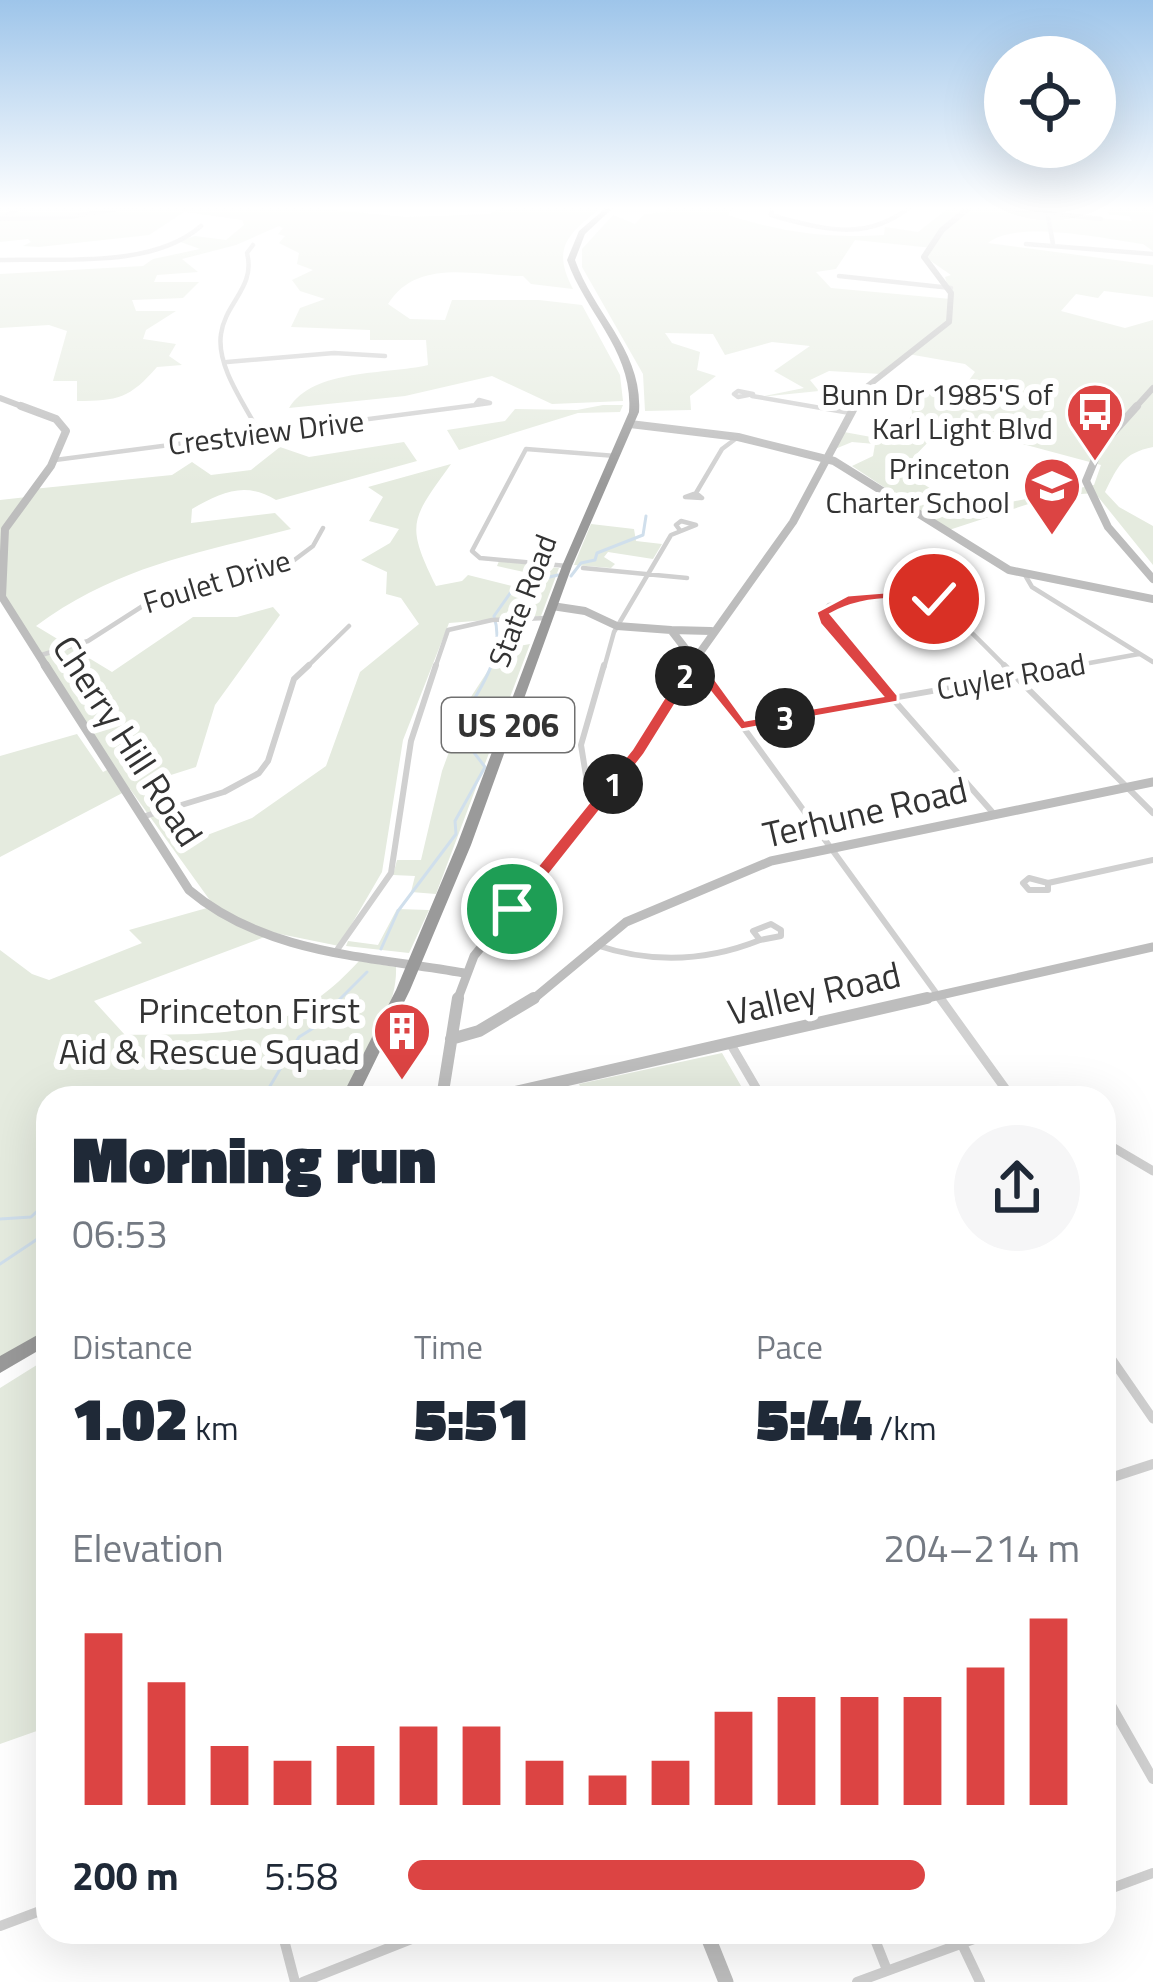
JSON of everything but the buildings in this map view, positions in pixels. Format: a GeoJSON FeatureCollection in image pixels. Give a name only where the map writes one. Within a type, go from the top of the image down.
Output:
{"type":"FeatureCollection","features":[{"type":"Feature","properties":{"kind":"highway","name":"State Road"},"geometry":{"type":"LineString","coordinates":[[355,1086],[464,844],[567,566],[630,424],[635,382],[591,298]]}},
{"type":"Feature","properties":{"kind":"highway"},"geometry":{"type":"LineString","coordinates":[[0,1365],[36,1343]]}},
{"type":"Feature","properties":{"kind":"street"},"geometry":{"type":"LineString","coordinates":[[238,298],[222,329],[221,348],[260,434]]}},
{"type":"Feature","properties":{"kind":"street"},"geometry":{"type":"LineString","coordinates":[[444,1086],[464,973],[639,752],[711,631],[793,522],[869,383],[950,322],[953,298]]}},
{"type":"Feature","properties":{"kind":"street"},"geometry":{"type":"LineString","coordinates":[[227,362],[326,353],[385,356]]}},
{"type":"Feature","properties":{"kind":"street"},"geometry":{"type":"LineString","coordinates":[[1153,388],[1093,460],[1084,483],[1092,504],[1153,579]]}},
{"type":"Feature","properties":{"kind":"street"},"geometry":{"type":"LineString","coordinates":[[752,396],[850,413]]}},
{"type":"Feature","properties":{"kind":"street"},"geometry":{"type":"LineString","coordinates":[[0,398],[64,425],[55,460]]}},
{"type":"Feature","properties":{"kind":"street","name":"Crestview Drive"},"geometry":{"type":"LineString","coordinates":[[55,460],[476,405]]}},
{"type":"Feature","properties":{"kind":"street"},"geometry":{"type":"LineString","coordinates":[[630,424],[738,437],[826,458],[858,473],[982,556],[1025,575],[1152,596]]}},
{"type":"Feature","properties":{"kind":"street"},"geometry":{"type":"LineString","coordinates":[[696,493],[722,449],[738,437]]}},
{"type":"Feature","properties":{"kind":"street"},"geometry":{"type":"LineString","coordinates":[[567,566],[472,555],[526,449],[616,456]]}},
{"type":"Feature","properties":{"kind":"street","name":"Cherry Hill Road"},"geometry":{"type":"LineString","coordinates":[[55,460],[13,513],[2,545],[2,597],[188,890],[210,910],[271,938],[464,973]]}},
{"type":"Feature","properties":{"kind":"street","name":"Foulet Drive"},"geometry":{"type":"LineString","coordinates":[[38,656],[88,641],[163,593],[289,564],[313,546],[323,528]]}},
{"type":"Feature","properties":{"kind":"street"},"geometry":{"type":"LineString","coordinates":[[602,797],[588,788],[580,745],[617,626],[670,535],[679,529]]}},
{"type":"Feature","properties":{"kind":"street"},"geometry":{"type":"LineString","coordinates":[[583,568],[687,578]]}},
{"type":"Feature","properties":{"kind":"street"},"geometry":{"type":"LineString","coordinates":[[1025,575],[1029,585],[1153,662]]}},
{"type":"Feature","properties":{"kind":"street"},"geometry":{"type":"LineString","coordinates":[[1039,579],[1034,584],[1040,592]]}},
{"type":"Feature","properties":{"kind":"street"},"geometry":{"type":"LineString","coordinates":[[994,814],[823,616],[834,603],[910,595],[942,603],[1153,813]]}},
{"type":"Feature","properties":{"kind":"street"},"geometry":{"type":"LineString","coordinates":[[337,950],[391,873],[411,741],[448,630],[549,612],[584,611],[617,626],[711,631]]}},
{"type":"Feature","properties":{"kind":"street"},"geometry":{"type":"LineString","coordinates":[[142,817],[234,788],[259,773],[268,761],[294,679],[349,626]]}},
{"type":"Feature","properties":{"kind":"street"},"geometry":{"type":"LineString","coordinates":[[671,630],[1007,1086]]}},
{"type":"Feature","properties":{"kind":"street","name":"Cuyler Road"},"geometry":{"type":"LineString","coordinates":[[741,725],[1139,654]]}},
{"type":"Feature","properties":{"kind":"street","name":"Terhune Road"},"geometry":{"type":"LineString","coordinates":[[452,1033],[489,1025],[552,986],[595,945],[642,914],[771,861],[1153,782]]}},
{"type":"Feature","properties":{"kind":"street"},"geometry":{"type":"LineString","coordinates":[[1048,883],[1153,860]]}},
{"type":"Feature","properties":{"kind":"street"},"geometry":{"type":"LineString","coordinates":[[595,945],[626,957],[663,961],[760,940]]}},
{"type":"Feature","properties":{"kind":"street","name":"Valley Road"},"geometry":{"type":"LineString","coordinates":[[541,1086],[1153,947]]}},
{"type":"Feature","properties":{"kind":"street"},"geometry":{"type":"LineString","coordinates":[[730,1043],[756,1086]]}},
{"type":"Feature","properties":{"kind":"street"},"geometry":{"type":"LineString","coordinates":[[1116,1149],[1153,1171]]}},
{"type":"Feature","properties":{"kind":"street"},"geometry":{"type":"LineString","coordinates":[[1116,1365],[1153,1419]]}},
{"type":"Feature","properties":{"kind":"street"},"geometry":{"type":"LineString","coordinates":[[1116,1476],[1153,1465]]}},
{"type":"Feature","properties":{"kind":"street"},"geometry":{"type":"LineString","coordinates":[[1116,1714],[1153,1779]]}},
{"type":"Feature","properties":{"kind":"street"},"geometry":{"type":"LineString","coordinates":[[1116,1887],[1153,1873]]}},
{"type":"Feature","properties":{"kind":"street"},"geometry":{"type":"LineString","coordinates":[[0,1925],[36,1912]]}},
{"type":"Feature","properties":{"kind":"street"},"geometry":{"type":"LineString","coordinates":[[286,1944],[299,1982],[398,1944]]}},
{"type":"Feature","properties":{"kind":"street"},"geometry":{"type":"LineString","coordinates":[[711,1944],[725,1982]]}},
{"type":"Feature","properties":{"kind":"street"},"geometry":{"type":"LineString","coordinates":[[877,1944],[887,1970]]}},
{"type":"Feature","properties":{"kind":"street"},"geometry":{"type":"LineString","coordinates":[[857,1982],[959,1944]]}},
{"type":"Feature","properties":{"kind":"street"},"geometry":{"type":"LineString","coordinates":[[962,1944],[980,1982]]}},
{"type":"Feature","properties":{"kind":"shaded area"},"geometry":{"type":"Polygon","coordinates":[[[0,298],[170,298],[132,300],[136,311],[176,311],[146,330],[143,339],[176,344],[169,356],[182,365],[157,367],[122,396],[77,401],[77,381],[53,381],[67,331],[49,325],[0,328],[0,298]]]}},
{"type":"Feature","properties":{"kind":"shaded area"},"geometry":{"type":"Polygon","coordinates":[[[392,298],[388,304],[410,319],[445,320],[452,300],[582,305],[620,375],[623,401],[552,404],[492,376],[405,396],[289,408],[300,395],[333,379],[428,365],[426,340],[370,340],[370,330],[291,327],[300,308],[325,299],[392,298]]]}},
{"type":"Feature","properties":{"kind":"shaded area"},"geometry":{"type":"Polygon","coordinates":[[[600,298],[1072,298],[1061,311],[1125,328],[1153,320],[1153,447],[1123,462],[1105,492],[1119,507],[1153,526],[1153,565],[1095,493],[1053,496],[949,530],[852,466],[873,456],[875,444],[852,442],[835,449],[844,432],[893,441],[912,415],[911,399],[967,383],[975,372],[965,364],[908,354],[881,374],[829,371],[810,380],[819,391],[759,397],[804,388],[774,371],[810,346],[772,342],[725,355],[713,334],[665,333],[672,343],[700,352],[697,370],[716,376],[690,396],[691,410],[645,411],[643,374],[600,298]],[[967,429],[935,435],[901,470],[952,502],[982,494],[1001,504],[1094,485],[1101,465],[967,429]]]}},
{"type":"Feature","properties":{"kind":"shaded area"},"geometry":{"type":"Polygon","coordinates":[[[623,405],[620,412],[578,413],[459,450],[447,430],[505,421],[515,409],[577,410],[623,405]]]}},
{"type":"Feature","properties":{"kind":"shaded area"},"geometry":{"type":"Polygon","coordinates":[[[404,442],[417,461],[276,500],[244,490],[203,503],[192,509],[191,523],[275,513],[291,529],[127,576],[36,626],[112,672],[193,617],[237,617],[273,607],[280,615],[215,705],[196,767],[152,781],[202,837],[252,818],[326,766],[360,672],[419,624],[401,598],[386,594],[387,572],[361,560],[390,543],[399,529],[369,521],[383,497],[368,487],[451,464],[417,522],[420,548],[436,586],[462,581],[468,575],[528,590],[533,574],[497,566],[499,561],[559,568],[541,616],[449,623],[403,740],[382,872],[339,946],[275,933],[94,1001],[125,1035],[224,1032],[252,1028],[305,1006],[359,961],[396,967],[385,1018],[349,1086],[36,1086],[36,1338],[0,1360],[0,950],[32,974],[49,980],[142,943],[129,930],[214,906],[130,789],[0,857],[0,756],[77,734],[103,772],[111,768],[0,595],[0,500],[27,497],[33,489],[172,475],[192,462],[211,475],[251,470],[280,447],[309,457],[404,442]]]}},
{"type":"Feature","properties":{"kind":"shaded area"},"geometry":{"type":"Polygon","coordinates":[[[591,524],[634,529],[636,541],[662,544],[653,559],[608,552],[604,557],[615,564],[611,568],[574,565],[591,524]]]}},
{"type":"Feature","properties":{"kind":"shaded area"},"geometry":{"type":"Polygon","coordinates":[[[530,644],[436,894],[411,892],[415,876],[393,875],[397,860],[421,860],[442,771],[467,703],[502,649],[530,644]]]}},
{"type":"Feature","properties":{"kind":"shaded area"},"geometry":{"type":"Polygon","coordinates":[[[397,909],[429,910],[409,953],[346,946],[348,941],[378,945],[397,909]]]}},
{"type":"Feature","properties":{"kind":"shaded area"},"geometry":{"type":"Polygon","coordinates":[[[722,1053],[741,1086],[580,1086],[722,1053]]]}},
{"type":"Feature","properties":{"kind":"shaded area"},"geometry":{"type":"Polygon","coordinates":[[[36,1366],[36,1731],[0,1744],[0,1388],[36,1366]]]}},
{"type":"Feature","properties":{"kind":"waterway"},"geometry":{"type":"LineString","coordinates":[[571,576],[581,563],[595,560],[597,553],[643,535],[646,516]]}},
{"type":"Feature","properties":{"kind":"waterway"},"geometry":{"type":"LineString","coordinates":[[381,949],[398,911],[456,834],[455,821],[485,767],[469,746],[457,740],[455,730],[493,661],[494,616],[516,585],[558,575]]}},
{"type":"Feature","properties":{"kind":"waterway"},"geometry":{"type":"LineString","coordinates":[[270,1086],[299,1037],[315,1027],[318,1012],[332,1007],[367,972]]}},
{"type":"Feature","properties":{"kind":"waterway"},"geometry":{"type":"LineString","coordinates":[[0,1219],[31,1217],[36,1212]]}},
{"type":"Feature","properties":{"kind":"waterway"},"geometry":{"type":"LineString","coordinates":[[0,1264],[36,1240]]}},
{"type":"Feature","properties":{"kind":"place","name":"Bunn Dr 1985'S of Karl Light Blvd"},"geometry":{"type":"Point","coordinates":[1095,463]}},
{"type":"Feature","properties":{"kind":"place","name":"Princeton Charter School"},"geometry":{"type":"Point","coordinates":[1052,537]}},
{"type":"Feature","properties":{"kind":"place","name":"Princeton First Aid & Rescue Squad"},"geometry":{"type":"Point","coordinates":[402,1082]}},
{"type":"Feature","properties":{"kind":"route"},"geometry":{"type":"LineString","coordinates":[[512,909],[639,752],[694,661],[741,725],[892,698],[825,621],[823,612],[848,599],[910,595],[934,599]]}}]}
